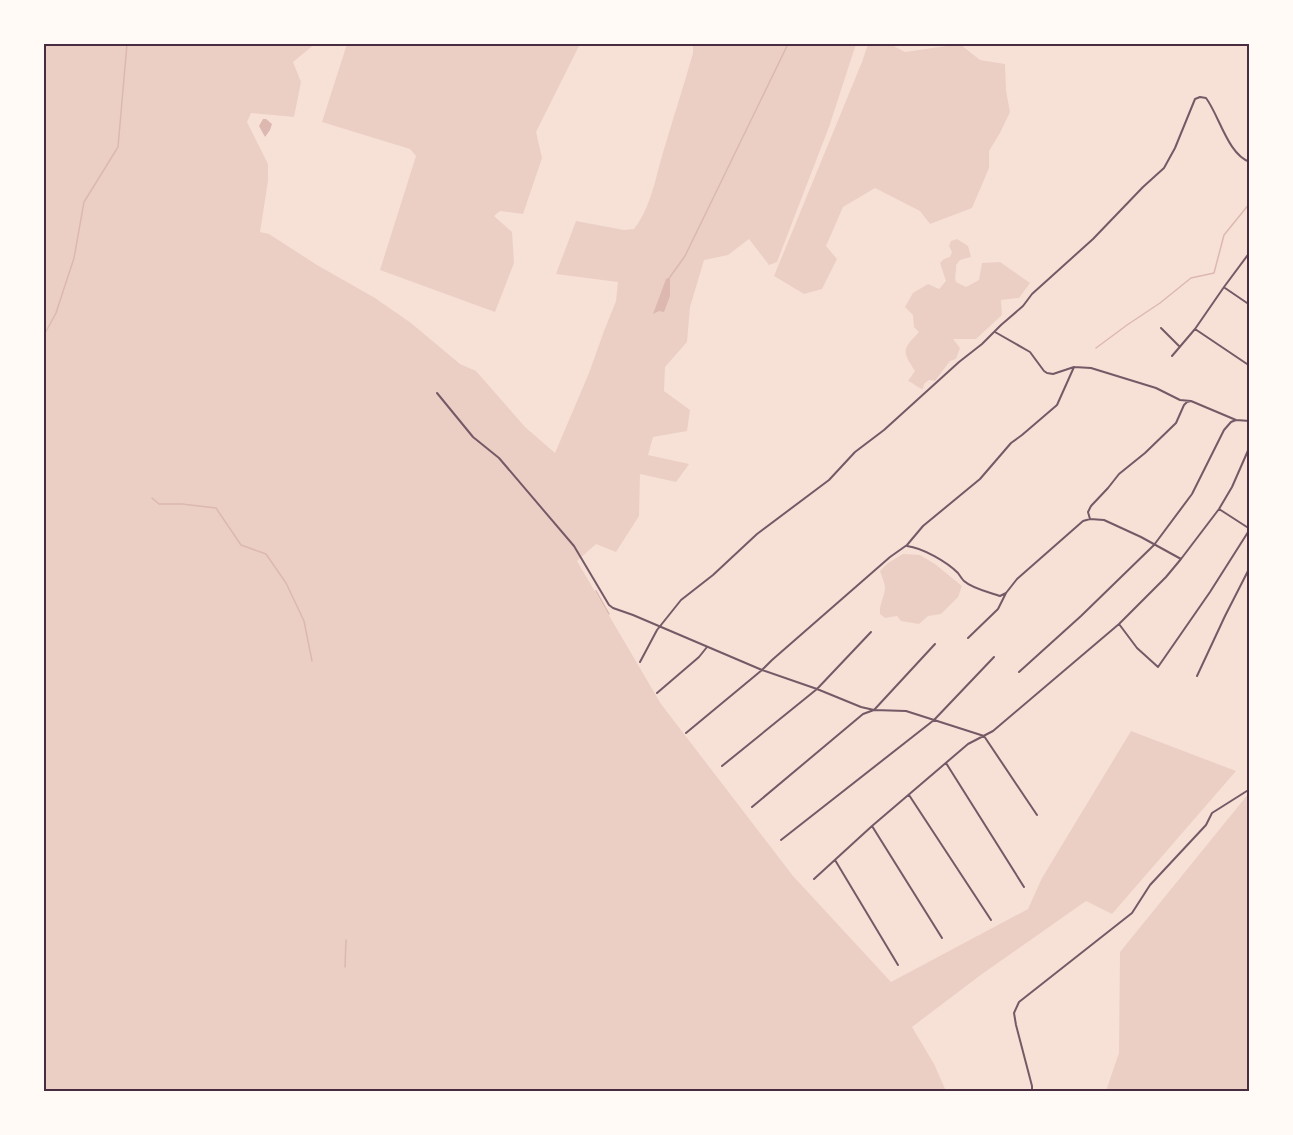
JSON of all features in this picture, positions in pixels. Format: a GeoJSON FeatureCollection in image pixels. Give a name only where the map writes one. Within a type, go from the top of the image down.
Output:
{"type":"FeatureCollection","features":[{"type":"Feature","properties":{"kind":"street"},"geometry":{"type":"LineString","coordinates":[[640,662],[659,626],[681,600],[713,575],[757,534],[829,480],[855,452],[884,430],[982,344],[1164,168],[1196,99],[1206,98],[1235,151],[1243,160],[1250,162]]}},
{"type":"Feature","properties":{"kind":"street"},"geometry":{"type":"LineString","coordinates":[[1172,356],[1195,329],[1250,252]]}},
{"type":"Feature","properties":{"kind":"street"},"geometry":{"type":"LineString","coordinates":[[1224,287],[1250,305]]}},
{"type":"Feature","properties":{"kind":"street"},"geometry":{"type":"LineString","coordinates":[[1161,328],[1179,346]]}},
{"type":"Feature","properties":{"kind":"street"},"geometry":{"type":"LineString","coordinates":[[1195,329],[1250,366]]}},
{"type":"Feature","properties":{"kind":"street"},"geometry":{"type":"LineString","coordinates":[[994,332],[1030,352],[1047,373],[1053,374],[1074,367],[1091,368],[1156,388],[1180,400],[1191,401],[1236,420],[1250,421]]}},
{"type":"Feature","properties":{"kind":"street"},"geometry":{"type":"LineString","coordinates":[[687,733],[890,557],[907,546],[923,526],[980,479],[1011,443],[1057,405],[1074,367]]}},
{"type":"Feature","properties":{"kind":"street"},"geometry":{"type":"LineString","coordinates":[[437,393],[473,437],[499,458],[574,546],[613,608],[762,670],[861,707],[874,710],[906,711],[984,736],[1037,815]]}},
{"type":"Feature","properties":{"kind":"street"},"geometry":{"type":"LineString","coordinates":[[1090,519],[1088,512],[1091,506],[1119,474],[1176,423],[1184,405],[1191,401]]}},
{"type":"Feature","properties":{"kind":"street"},"geometry":{"type":"LineString","coordinates":[[1019,672],[1154,545],[1192,494],[1224,430],[1236,420]]}},
{"type":"Feature","properties":{"kind":"street"},"geometry":{"type":"LineString","coordinates":[[814,879],[945,762],[968,744],[993,730],[1119,624],[1182,560],[1219,509],[1232,487],[1250,446]]}},
{"type":"Feature","properties":{"kind":"street"},"geometry":{"type":"LineString","coordinates":[[1119,624],[1137,648],[1158,667],[1250,529],[1219,509]]}},
{"type":"Feature","properties":{"kind":"street"},"geometry":{"type":"LineString","coordinates":[[968,638],[998,609],[1006,593],[1017,579],[1083,521],[1104,520],[1182,560]]}},
{"type":"Feature","properties":{"kind":"street"},"geometry":{"type":"LineString","coordinates":[[907,546],[916,547],[935,557],[975,587],[1000,596],[1006,593]]}},
{"type":"Feature","properties":{"kind":"street"},"geometry":{"type":"LineString","coordinates":[[1197,676],[1250,567]]}},
{"type":"Feature","properties":{"kind":"street"},"geometry":{"type":"LineString","coordinates":[[723,766],[817,689],[871,632]]}},
{"type":"Feature","properties":{"kind":"street"},"geometry":{"type":"LineString","coordinates":[[752,807],[863,714],[874,710],[935,644]]}},
{"type":"Feature","properties":{"kind":"street"},"geometry":{"type":"LineString","coordinates":[[657,693],[699,657],[707,647]]}},
{"type":"Feature","properties":{"kind":"street"},"geometry":{"type":"LineString","coordinates":[[781,840],[934,720],[994,657]]}},
{"type":"Feature","properties":{"kind":"street"},"geometry":{"type":"LineString","coordinates":[[945,762],[1024,887]]}},
{"type":"Feature","properties":{"kind":"street"},"geometry":{"type":"LineString","coordinates":[[1032,1092],[1014,1013],[1018,1002],[1132,913],[1150,885],[1206,825],[1212,813],[1250,789]]}},
{"type":"Feature","properties":{"kind":"street"},"geometry":{"type":"LineString","coordinates":[[909,795],[990,920]]}},
{"type":"Feature","properties":{"kind":"street"},"geometry":{"type":"LineString","coordinates":[[872,826],[942,938]]}},
{"type":"Feature","properties":{"kind":"street"},"geometry":{"type":"LineString","coordinates":[[835,860],[898,965]]}},
{"type":"Feature","properties":{"kind":"shaded area"},"geometry":{"type":"Polygon","coordinates":[[[44,44],[315,44],[293,62],[301,82],[294,117],[251,113],[247,122],[268,164],[268,181],[260,232],[269,234],[375,298],[411,323],[460,364],[476,371],[525,427],[555,453],[616,301],[618,282],[556,274],[576,221],[624,230],[634,229],[640,220],[653,189],[693,53],[693,44],[856,44],[829,127],[777,262],[769,265],[749,239],[728,255],[704,260],[690,307],[687,342],[665,367],[664,391],[690,410],[687,431],[653,437],[648,455],[689,464],[676,482],[640,474],[639,516],[616,552],[596,544],[577,561],[661,704],[793,876],[891,982],[1028,909],[1042,878],[1131,731],[1236,771],[1112,914],[1086,901],[982,974],[912,1027],[934,1064],[946,1091],[44,1091],[44,44]]]}},
{"type":"Feature","properties":{"kind":"shaded area"},"geometry":{"type":"Polygon","coordinates":[[[347,44],[580,44],[536,132],[542,158],[523,214],[500,211],[494,216],[512,232],[514,263],[495,312],[380,270],[416,156],[410,149],[322,122],[347,44]]]}},
{"type":"Feature","properties":{"kind":"shaded area"},"geometry":{"type":"Polygon","coordinates":[[[868,44],[892,44],[905,52],[960,44],[980,60],[1005,64],[1006,91],[1010,112],[989,151],[989,168],[972,208],[930,224],[920,211],[875,188],[843,207],[826,246],[837,259],[822,289],[804,294],[774,276],[868,44]]]}},
{"type":"Feature","properties":{"kind":"shaded area"},"geometry":{"type":"Polygon","coordinates":[[[263,119],[272,124],[265,137],[259,126],[263,119]]]}},
{"type":"Feature","properties":{"kind":"shaded area"},"geometry":{"type":"Polygon","coordinates":[[[957,239],[968,246],[971,257],[960,260],[956,265],[956,282],[966,287],[979,280],[982,263],[1000,262],[1030,283],[1019,298],[1001,300],[1002,315],[976,339],[953,339],[960,348],[956,359],[950,361],[935,381],[929,380],[924,384],[923,389],[908,381],[915,371],[907,358],[906,350],[919,332],[914,327],[913,315],[905,307],[913,293],[928,284],[939,289],[946,281],[940,263],[950,257],[952,252],[949,246],[951,241],[957,239]]]}},
{"type":"Feature","properties":{"kind":"shaded area"},"geometry":{"type":"Polygon","coordinates":[[[670,277],[670,296],[664,312],[659,311],[653,314],[666,279],[670,277]]]}},
{"type":"Feature","properties":{"kind":"shaded area"},"geometry":{"type":"Polygon","coordinates":[[[903,554],[920,555],[962,586],[958,597],[941,614],[928,616],[919,624],[901,621],[897,616],[885,618],[880,614],[885,587],[880,571],[903,554]]]}},
{"type":"Feature","properties":{"kind":"shaded area"},"geometry":{"type":"Polygon","coordinates":[[[1249,793],[1249,1091],[1106,1091],[1119,1053],[1120,952],[1249,793]]]}},
{"type":"Feature","properties":{"kind":"waterway"},"geometry":{"type":"LineString","coordinates":[[44,335],[56,313],[74,258],[84,202],[118,147],[127,44]]}},
{"type":"Feature","properties":{"kind":"waterway"},"geometry":{"type":"LineString","coordinates":[[670,277],[685,256],[788,44]]}},
{"type":"Feature","properties":{"kind":"waterway"},"geometry":{"type":"LineString","coordinates":[[1096,348],[1191,278],[1214,273],[1224,235],[1250,203]]}},
{"type":"Feature","properties":{"kind":"waterway"},"geometry":{"type":"LineString","coordinates":[[152,498],[159,504],[216,508],[241,545],[266,554],[286,583],[304,621],[312,661]]}},
{"type":"Feature","properties":{"kind":"waterway"},"geometry":{"type":"LineString","coordinates":[[596,591],[609,614]]}},
{"type":"Feature","properties":{"kind":"waterway"},"geometry":{"type":"LineString","coordinates":[[345,967],[346,940]]}}]}
